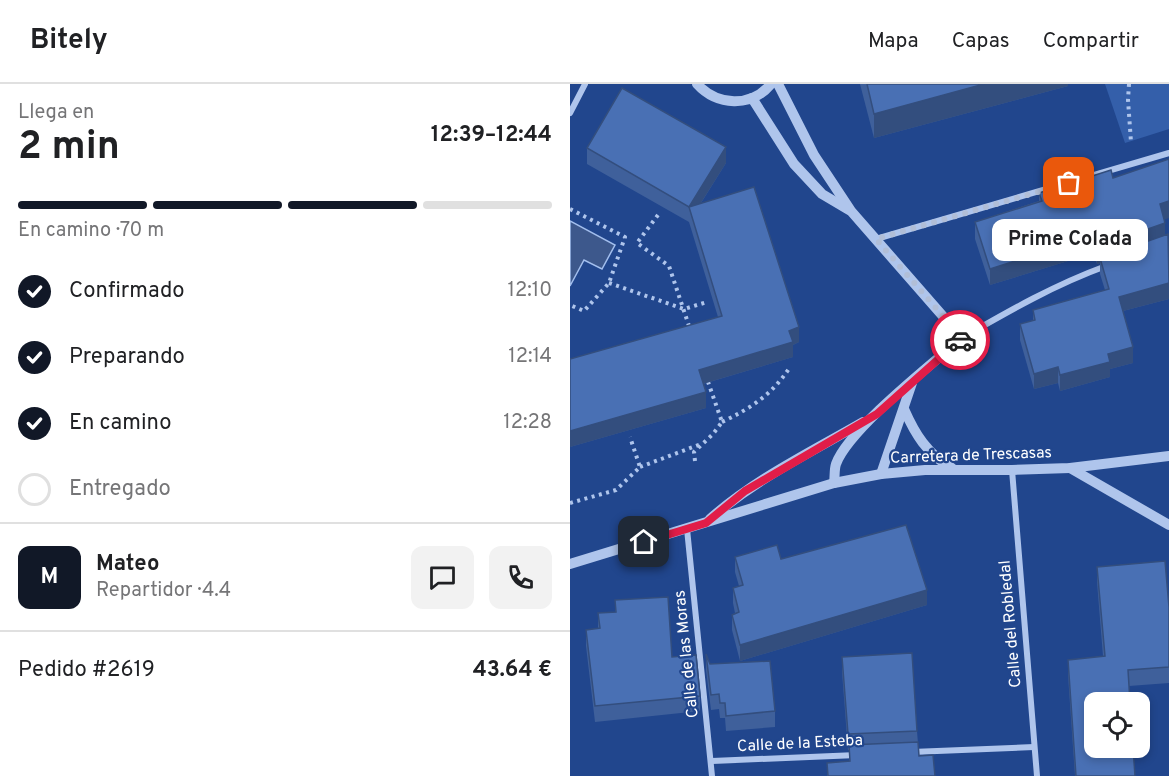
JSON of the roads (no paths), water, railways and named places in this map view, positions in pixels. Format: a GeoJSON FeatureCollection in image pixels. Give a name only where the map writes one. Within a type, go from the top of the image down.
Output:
{"type":"FeatureCollection","features":[{"type":"Feature","properties":{"kind":"street"},"geometry":{"type":"LineString","coordinates":[[570,113],[585,84]]}},
{"type":"Feature","properties":{"kind":"street"},"geometry":{"type":"LineString","coordinates":[[697,84],[704,92],[723,100],[742,101],[761,93],[771,84]]}},
{"type":"Feature","properties":{"kind":"street"},"geometry":{"type":"LineString","coordinates":[[778,84],[814,155],[851,211],[962,338]]}},
{"type":"Feature","properties":{"kind":"street"},"geometry":{"type":"LineString","coordinates":[[752,98],[794,164],[822,194],[851,211]]}},
{"type":"Feature","properties":{"kind":"street"},"geometry":{"type":"LineString","coordinates":[[876,239],[1169,153]]}},
{"type":"Feature","properties":{"kind":"street"},"geometry":{"type":"LineString","coordinates":[[834,483],[837,464],[846,448],[877,414],[962,338],[1069,279],[1113,264]]}},
{"type":"Feature","properties":{"kind":"street"},"geometry":{"type":"LineString","coordinates":[[881,474],[912,381]]}},
{"type":"Feature","properties":{"kind":"street"},"geometry":{"type":"LineString","coordinates":[[904,410],[919,439],[930,454],[954,469]]}},
{"type":"Feature","properties":{"kind":"street"},"geometry":{"type":"LineString","coordinates":[[706,523],[754,485],[877,414]]}},
{"type":"Feature","properties":{"kind":"street","name":"Carretera de Trescasas"},"geometry":{"type":"LineString","coordinates":[[570,564],[834,483],[881,474],[954,469],[1070,468],[1169,456]]}},
{"type":"Feature","properties":{"kind":"street"},"geometry":{"type":"LineString","coordinates":[[1070,468],[1169,525]]}},
{"type":"Feature","properties":{"kind":"street","name":"Calle del Robledal"},"geometry":{"type":"LineString","coordinates":[[1012,470],[1037,776]]}},
{"type":"Feature","properties":{"kind":"street","name":"Calle de las Moras"},"geometry":{"type":"LineString","coordinates":[[687,529],[712,776]]}},
{"type":"Feature","properties":{"kind":"street"},"geometry":{"type":"LineString","coordinates":[[907,753],[1034,747]]}},
{"type":"Feature","properties":{"kind":"street","name":"Calle de la Esteba"},"geometry":{"type":"LineString","coordinates":[[712,761],[861,755]]}},
{"type":"Feature","properties":{"kind":"place","name":"Prime Colada"},"geometry":{"type":"Point","coordinates":[1069,183]}}]}
